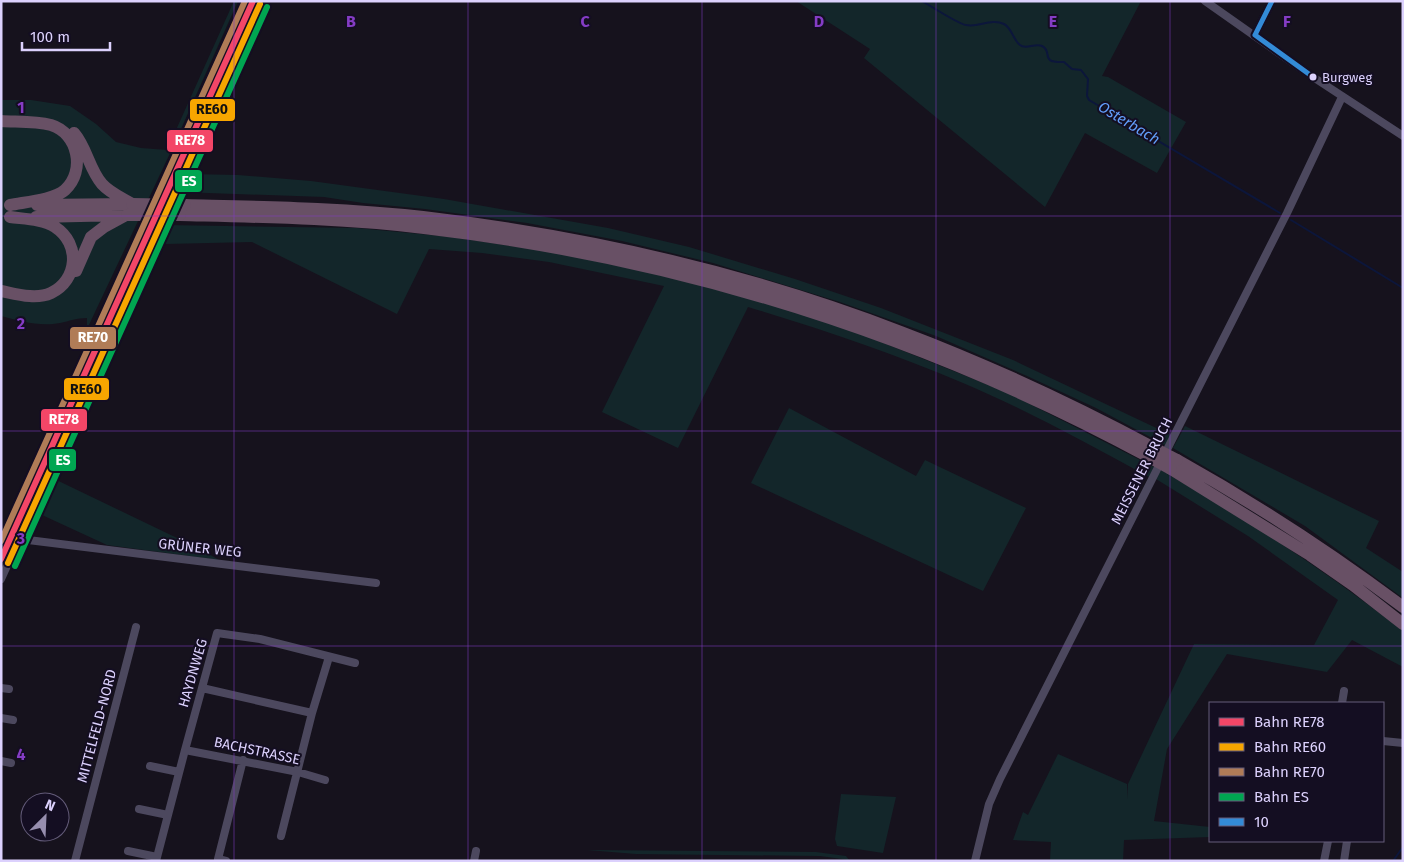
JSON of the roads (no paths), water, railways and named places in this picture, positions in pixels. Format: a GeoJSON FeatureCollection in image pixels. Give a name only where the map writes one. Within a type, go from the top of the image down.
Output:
{"type":"FeatureCollection","features":[{"type":"Feature","properties":{"kind":"highway"},"geometry":{"type":"LineString","coordinates":[[1,119],[52,125],[68,136],[74,144],[77,154],[74,175],[65,191],[55,196],[6,211]]}},
{"type":"Feature","properties":{"kind":"highway"},"geometry":{"type":"LineString","coordinates":[[1,119],[49,122],[66,128],[81,142],[102,184],[128,211]]}},
{"type":"Feature","properties":{"kind":"highway"},"geometry":{"type":"LineString","coordinates":[[6,211],[67,206],[128,211],[324,209],[423,217],[558,237],[676,262],[786,292],[899,331],[1032,386],[1174,464],[1227,488],[1316,544],[1403,608]]}},
{"type":"Feature","properties":{"kind":"highway"},"geometry":{"type":"LineString","coordinates":[[1,292],[37,296],[50,294],[61,286],[70,275],[73,267],[73,256],[69,245],[65,237],[56,228],[6,211]]}},
{"type":"Feature","properties":{"kind":"highway"},"geometry":{"type":"LineString","coordinates":[[1,292],[23,299],[38,300],[51,297],[64,289],[73,277],[91,237],[128,211]]}},
{"type":"Feature","properties":{"kind":"highway"},"geometry":{"type":"LineString","coordinates":[[1174,464],[1353,585],[1403,624]]}},
{"type":"Feature","properties":{"kind":"street"},"geometry":{"type":"LineString","coordinates":[[1205,1],[1342,97],[1401,134],[1403,125]]}},
{"type":"Feature","properties":{"kind":"street"},"geometry":{"type":"LineString","coordinates":[[1255,36],[1272,1]]}},
{"type":"Feature","properties":{"kind":"street","name":"MEISSENER BRUCH"},"geometry":{"type":"LineString","coordinates":[[975,861],[989,804],[1000,779],[1287,213],[1342,97]]}},
{"type":"Feature","properties":{"kind":"street"},"geometry":{"type":"LineString","coordinates":[[1,579],[153,243]]}},
{"type":"Feature","properties":{"kind":"street","name":"GRÜNER WEG"},"geometry":{"type":"LineString","coordinates":[[20,539],[376,583]]}},
{"type":"Feature","properties":{"kind":"street","name":"MITTELFELD-NORD"},"geometry":{"type":"LineString","coordinates":[[75,861],[136,628]]}},
{"type":"Feature","properties":{"kind":"street","name":"HAYDNWEG"},"geometry":{"type":"LineString","coordinates":[[128,851],[157,859],[184,750],[217,633],[260,639],[354,663]]}},
{"type":"Feature","properties":{"kind":"street"},"geometry":{"type":"LineString","coordinates":[[281,836],[312,713],[329,656]]}},
{"type":"Feature","properties":{"kind":"street"},"geometry":{"type":"LineString","coordinates":[[202,688],[312,713]]}},
{"type":"Feature","properties":{"kind":"street"},"geometry":{"type":"LineString","coordinates":[[1342,702],[1344,690]]}},
{"type":"Feature","properties":{"kind":"street"},"geometry":{"type":"LineString","coordinates":[[1,718],[13,720]]}},
{"type":"Feature","properties":{"kind":"street"},"geometry":{"type":"LineString","coordinates":[[1384,741],[1403,744]]}},
{"type":"Feature","properties":{"kind":"street","name":"BACHSTRASSE"},"geometry":{"type":"LineString","coordinates":[[184,750],[243,760],[325,780]]}},
{"type":"Feature","properties":{"kind":"street"},"geometry":{"type":"LineString","coordinates":[[226,861],[218,859],[243,760]]}},
{"type":"Feature","properties":{"kind":"street"},"geometry":{"type":"LineString","coordinates":[[1,761],[11,762]]}},
{"type":"Feature","properties":{"kind":"street"},"geometry":{"type":"LineString","coordinates":[[150,766],[179,772]]}},
{"type":"Feature","properties":{"kind":"street"},"geometry":{"type":"LineString","coordinates":[[139,809],[168,815]]}},
{"type":"Feature","properties":{"kind":"street"},"geometry":{"type":"LineString","coordinates":[[1324,861],[1328,842]]}},
{"type":"Feature","properties":{"kind":"street"},"geometry":{"type":"LineString","coordinates":[[1344,861],[1347,842]]}},
{"type":"Feature","properties":{"kind":"street"},"geometry":{"type":"LineString","coordinates":[[474,861],[476,851]]}},
{"type":"Feature","properties":{"kind":"waterway","name":"Osterbach"},"geometry":{"type":"LineString","coordinates":[[922,1],[962,24],[971,26],[999,22],[1009,28],[1022,46],[1042,46],[1047,51],[1051,61],[1064,62],[1072,69],[1081,70],[1088,79],[1087,96],[1089,100],[1280,213]]}},
{"type":"Feature","properties":{"kind":"waterway","name":"Osterbach"},"geometry":{"type":"LineString","coordinates":[[1291,220],[1403,288]]}},
{"type":"Feature","properties":{"kind":"waterway","name":"Osterbach"},"geometry":{"type":"LineString","coordinates":[[1393,861],[1403,847]]}},
{"type":"Feature","properties":{"kind":"railway"},"geometry":{"type":"LineString","coordinates":[[1,542],[245,1]]}},
{"type":"Feature","properties":{"kind":"rail line","name":"RE70"},"geometry":{"type":"LineString","coordinates":[[1,541],[245,1]]}},
{"type":"Feature","properties":{"kind":"rail line","name":"RE78"},"geometry":{"type":"LineString","coordinates":[[1,559],[253,1]]}},
{"type":"Feature","properties":{"kind":"rail line","name":"RE60"},"geometry":{"type":"LineString","coordinates":[[8,563],[260,4]]}},
{"type":"Feature","properties":{"kind":"rail line","name":"ES"},"geometry":{"type":"LineString","coordinates":[[15,566],[267,7]]}},
{"type":"Feature","properties":{"kind":"place","name":"Burgweg"},"geometry":{"type":"Point","coordinates":[1313,77]}}]}
